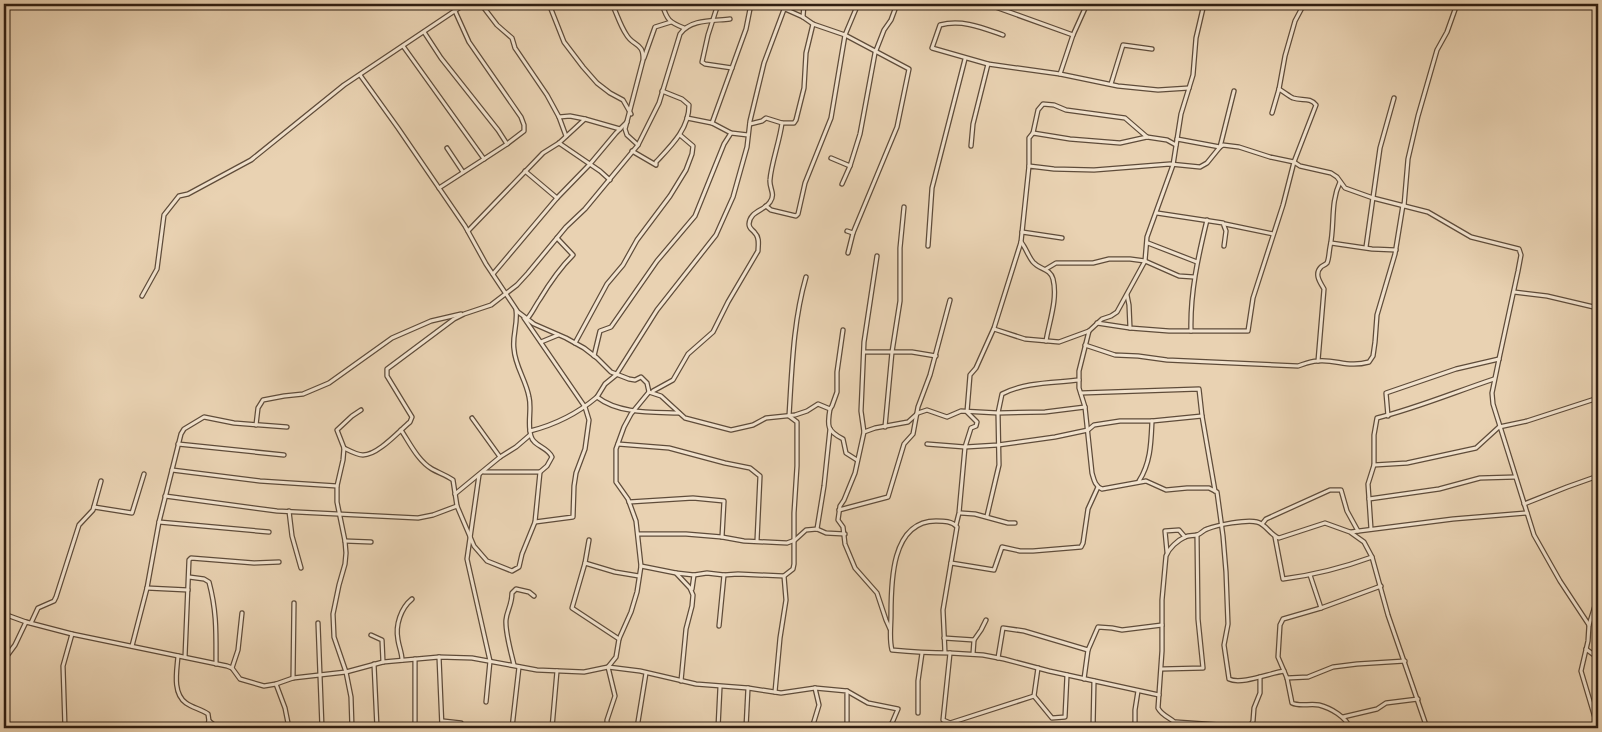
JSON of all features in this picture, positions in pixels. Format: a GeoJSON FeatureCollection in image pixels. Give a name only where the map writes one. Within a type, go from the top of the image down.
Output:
{"type":"FeatureCollection","features":[{"type":"Feature","properties":{"kind":"street"},"geometry":{"type":"LineString","coordinates":[[142,296],[157,269],[164,215],[178,197],[188,194],[251,160],[325,99],[465,4]]}},
{"type":"Feature","properties":{"kind":"street"},"geometry":{"type":"LineString","coordinates":[[481,4],[497,25],[512,38],[515,48],[559,117],[566,136]]}},
{"type":"Feature","properties":{"kind":"street"},"geometry":{"type":"LineString","coordinates":[[550,4],[564,42],[583,68],[598,83],[610,93],[623,100],[630,114]]}},
{"type":"Feature","properties":{"kind":"street"},"geometry":{"type":"LineString","coordinates":[[612,4],[627,36],[642,48],[643,60]]}},
{"type":"Feature","properties":{"kind":"street"},"geometry":{"type":"LineString","coordinates":[[662,4],[668,19],[684,28]]}},
{"type":"Feature","properties":{"kind":"street"},"geometry":{"type":"LineString","coordinates":[[718,4],[702,62],[732,68]]}},
{"type":"Feature","properties":{"kind":"street"},"geometry":{"type":"LineString","coordinates":[[712,123],[746,29],[750,4]]}},
{"type":"Feature","properties":{"kind":"street"},"geometry":{"type":"LineString","coordinates":[[455,494],[500,457],[516,447],[530,433],[551,425],[585,407],[597,397],[605,384],[616,375],[657,310],[716,235],[733,197],[747,147],[750,124],[764,63],[786,4]]}},
{"type":"Feature","properties":{"kind":"street"},"geometry":{"type":"LineString","coordinates":[[784,9],[803,4],[803,16]]}},
{"type":"Feature","properties":{"kind":"street"},"geometry":{"type":"LineString","coordinates":[[766,206],[775,211],[799,216],[804,183],[816,150],[831,118],[846,35],[858,4]]}},
{"type":"Feature","properties":{"kind":"street"},"geometry":{"type":"LineString","coordinates":[[842,184],[860,134],[876,51],[884,30],[892,20],[897,4]]}},
{"type":"Feature","properties":{"kind":"street"},"geometry":{"type":"LineString","coordinates":[[987,4],[1073,35]]}},
{"type":"Feature","properties":{"kind":"street"},"geometry":{"type":"LineString","coordinates":[[1060,74],[1073,35],[1087,4]]}},
{"type":"Feature","properties":{"kind":"street"},"geometry":{"type":"LineString","coordinates":[[994,328],[995,330],[1025,339],[1058,342],[1089,331],[1102,318],[1117,312],[1145,261],[1147,237],[1173,165],[1177,140],[1193,75],[1196,38],[1204,4]]}},
{"type":"Feature","properties":{"kind":"street"},"geometry":{"type":"LineString","coordinates":[[1272,113],[1294,21],[1304,4]]}},
{"type":"Feature","properties":{"kind":"street"},"geometry":{"type":"LineString","coordinates":[[1085,345],[1115,355],[1166,360],[1298,366],[1318,361],[1351,365],[1369,362],[1373,356],[1377,315],[1396,250],[1404,206],[1408,159],[1418,116],[1437,50],[1447,32],[1457,4]]}},
{"type":"Feature","properties":{"kind":"street"},"geometry":{"type":"LineString","coordinates":[[784,9],[803,16],[813,24],[846,35],[909,69],[897,127],[853,233],[848,253]]}},
{"type":"Feature","properties":{"kind":"street"},"geometry":{"type":"LineString","coordinates":[[439,188],[524,131],[524,125],[469,42],[455,11]]}},
{"type":"Feature","properties":{"kind":"street"},"geometry":{"type":"LineString","coordinates":[[256,425],[258,408],[263,400],[303,394],[329,383],[392,338],[438,318],[484,309],[506,294],[528,273],[557,238],[585,209],[638,145],[656,109],[680,34],[684,28],[692,24],[730,19]]}},
{"type":"Feature","properties":{"kind":"street"},"geometry":{"type":"LineString","coordinates":[[638,145],[627,134],[625,129],[643,60],[655,27],[671,22]]}},
{"type":"Feature","properties":{"kind":"street"},"geometry":{"type":"LineString","coordinates":[[750,124],[766,118],[782,123],[794,122],[796,120],[804,88],[806,54],[813,24]]}},
{"type":"Feature","properties":{"kind":"street"},"geometry":{"type":"LineString","coordinates":[[1003,35],[968,24],[940,25],[932,48],[965,59],[988,64],[1060,74],[1148,90],[1189,88]]}},
{"type":"Feature","properties":{"kind":"street"},"geometry":{"type":"LineString","coordinates":[[424,32],[507,144]]}},
{"type":"Feature","properties":{"kind":"street"},"geometry":{"type":"LineString","coordinates":[[1111,84],[1124,45],[1152,49]]}},
{"type":"Feature","properties":{"kind":"street"},"geometry":{"type":"LineString","coordinates":[[403,46],[484,158]]}},
{"type":"Feature","properties":{"kind":"street"},"geometry":{"type":"LineString","coordinates":[[928,246],[932,188],[965,59]]}},
{"type":"Feature","properties":{"kind":"street"},"geometry":{"type":"LineString","coordinates":[[971,146],[973,124],[988,64]]}},
{"type":"Feature","properties":{"kind":"street"},"geometry":{"type":"LineString","coordinates":[[360,75],[468,231],[515,310],[517,321],[514,351],[530,398],[530,433],[534,441],[550,452],[552,457],[547,466],[540,472],[483,472]]}},
{"type":"Feature","properties":{"kind":"street"},"geometry":{"type":"LineString","coordinates":[[1097,323],[1130,328],[1248,331],[1253,298],[1283,205],[1294,162],[1316,105],[1310,100],[1294,98],[1279,90]]}},
{"type":"Feature","properties":{"kind":"street"},"geometry":{"type":"LineString","coordinates":[[632,151],[656,164],[680,135],[687,118],[689,105],[662,91]]}},
{"type":"Feature","properties":{"kind":"street"},"geometry":{"type":"LineString","coordinates":[[1029,166],[1094,170],[1173,165],[1204,166],[1220,147],[1234,91]]}},
{"type":"Feature","properties":{"kind":"street"},"geometry":{"type":"LineString","coordinates":[[1366,247],[1380,148],[1394,98]]}},
{"type":"Feature","properties":{"kind":"street"},"geometry":{"type":"LineString","coordinates":[[1034,696],[950,722],[943,720],[948,653],[944,638],[944,610],[957,531],[956,525],[959,513],[965,447],[971,428],[976,426],[976,422],[967,412],[970,375],[976,368],[994,328],[1020,242],[1029,166],[1029,138],[1033,133],[1038,110],[1043,104],[1054,105],[1066,110],[1125,118],[1147,136]]}},
{"type":"Feature","properties":{"kind":"street"},"geometry":{"type":"LineString","coordinates":[[559,117],[570,116],[620,129]]}},
{"type":"Feature","properties":{"kind":"street"},"geometry":{"type":"LineString","coordinates":[[687,118],[712,123],[731,133],[748,135]]}},
{"type":"Feature","properties":{"kind":"street"},"geometry":{"type":"LineString","coordinates":[[468,231],[543,152],[559,142],[585,119]]}},
{"type":"Feature","properties":{"kind":"street"},"geometry":{"type":"LineString","coordinates":[[493,274],[557,198],[627,122]]}},
{"type":"Feature","properties":{"kind":"street"},"geometry":{"type":"LineString","coordinates":[[608,666],[616,658],[619,638],[637,592],[641,566],[636,521],[629,502],[616,482],[618,444],[624,427],[634,411],[651,392],[673,380],[688,354],[713,332],[758,251],[759,242],[756,233],[750,229],[749,224],[752,215],[766,206],[772,198],[773,193],[770,179],[782,123]]}},
{"type":"Feature","properties":{"kind":"street"},"geometry":{"type":"LineString","coordinates":[[594,356],[600,331],[611,327],[657,261],[695,216],[724,144],[731,133]]}},
{"type":"Feature","properties":{"kind":"street"},"geometry":{"type":"LineString","coordinates":[[1033,133],[1070,139],[1120,142],[1147,136],[1167,140],[1176,145]]}},
{"type":"Feature","properties":{"kind":"street"},"geometry":{"type":"LineString","coordinates":[[576,343],[607,284],[623,265],[686,170],[693,146],[680,135]]}},
{"type":"Feature","properties":{"kind":"street"},"geometry":{"type":"LineString","coordinates":[[1177,140],[1220,147],[1239,147],[1294,162],[1300,166],[1332,173],[1345,188],[1373,198],[1428,212],[1471,237],[1519,249],[1520,255],[1514,292],[1492,393],[1493,404],[1534,535],[1589,625]]}},
{"type":"Feature","properties":{"kind":"street"},"geometry":{"type":"LineString","coordinates":[[559,142],[610,180]]}},
{"type":"Feature","properties":{"kind":"street"},"geometry":{"type":"LineString","coordinates":[[447,148],[463,172]]}},
{"type":"Feature","properties":{"kind":"street"},"geometry":{"type":"LineString","coordinates":[[831,158],[850,166]]}},
{"type":"Feature","properties":{"kind":"street"},"geometry":{"type":"LineString","coordinates":[[525,171],[557,198]]}},
{"type":"Feature","properties":{"kind":"street"},"geometry":{"type":"LineString","coordinates":[[1318,361],[1324,289],[1317,273],[1327,262],[1331,243],[1332,211],[1340,182]]}},
{"type":"Feature","properties":{"kind":"street"},"geometry":{"type":"LineString","coordinates":[[885,426],[892,352],[900,301],[900,248],[904,206]]}},
{"type":"Feature","properties":{"kind":"street"},"geometry":{"type":"LineString","coordinates":[[1157,213],[1222,222],[1273,234]]}},
{"type":"Feature","properties":{"kind":"street"},"geometry":{"type":"LineString","coordinates":[[1191,331],[1190,314],[1194,277],[1207,220]]}},
{"type":"Feature","properties":{"kind":"street"},"geometry":{"type":"LineString","coordinates":[[1224,246],[1225,224]]}},
{"type":"Feature","properties":{"kind":"street"},"geometry":{"type":"LineString","coordinates":[[848,231],[853,233]]}},
{"type":"Feature","properties":{"kind":"street"},"geometry":{"type":"LineString","coordinates":[[1022,232],[1062,238]]}},
{"type":"Feature","properties":{"kind":"street"},"geometry":{"type":"LineString","coordinates":[[527,319],[534,312],[540,298],[562,267],[574,255],[557,238]]}},
{"type":"Feature","properties":{"kind":"street"},"geometry":{"type":"LineString","coordinates":[[1020,242],[1033,262],[1046,269],[1053,279],[1054,300],[1046,341]]}},
{"type":"Feature","properties":{"kind":"street"},"geometry":{"type":"LineString","coordinates":[[1148,243],[1197,262]]}},
{"type":"Feature","properties":{"kind":"street"},"geometry":{"type":"LineString","coordinates":[[1331,243],[1372,249],[1396,250]]}},
{"type":"Feature","properties":{"kind":"street"},"geometry":{"type":"LineString","coordinates":[[877,256],[864,352],[860,411],[864,432],[855,473],[839,510],[838,520],[855,568],[876,594],[890,629]]}},
{"type":"Feature","properties":{"kind":"street"},"geometry":{"type":"LineString","coordinates":[[1046,269],[1056,263],[1094,264],[1108,259],[1145,261],[1180,276],[1194,277]]}},
{"type":"Feature","properties":{"kind":"street"},"geometry":{"type":"LineString","coordinates":[[789,416],[792,352],[801,295],[806,277]]}},
{"type":"Feature","properties":{"kind":"street"},"geometry":{"type":"LineString","coordinates":[[1514,292],[1547,296],[1598,308]]}},
{"type":"Feature","properties":{"kind":"street"},"geometry":{"type":"LineString","coordinates":[[1127,295],[1130,328]]}},
{"type":"Feature","properties":{"kind":"street"},"geometry":{"type":"LineString","coordinates":[[839,510],[888,497],[902,448],[913,434],[916,415],[936,356],[950,300]]}},
{"type":"Feature","properties":{"kind":"street"},"geometry":{"type":"LineString","coordinates":[[515,310],[534,324],[576,343],[594,356],[610,372],[635,380],[641,377],[648,383],[651,392],[661,396],[679,413],[690,420],[731,430],[753,426],[766,418],[789,416],[808,411],[818,404],[830,408]]}},
{"type":"Feature","properties":{"kind":"street"},"geometry":{"type":"LineString","coordinates":[[344,448],[361,455],[369,454],[376,451],[410,422],[412,417],[387,376],[387,369],[464,314]]}},
{"type":"Feature","properties":{"kind":"street"},"geometry":{"type":"LineString","coordinates":[[523,316],[585,407],[589,420],[585,449],[576,473],[573,517],[535,522]]}},
{"type":"Feature","properties":{"kind":"street"},"geometry":{"type":"LineString","coordinates":[[843,330],[837,372],[837,392],[830,408],[828,423],[833,434],[843,438],[846,453],[858,460]]}},
{"type":"Feature","properties":{"kind":"street"},"geometry":{"type":"LineString","coordinates":[[951,563],[994,570],[1002,547],[1033,551],[1081,547],[1088,509],[1098,488],[1092,473],[1085,407],[1079,380],[1079,371],[1089,331]]}},
{"type":"Feature","properties":{"kind":"street"},"geometry":{"type":"LineString","coordinates":[[541,342],[558,335]]}},
{"type":"Feature","properties":{"kind":"street"},"geometry":{"type":"LineString","coordinates":[[864,352],[912,352],[936,356]]}},
{"type":"Feature","properties":{"kind":"street"},"geometry":{"type":"LineString","coordinates":[[1388,416],[1386,393],[1456,369],[1498,359]]}},
{"type":"Feature","properties":{"kind":"street"},"geometry":{"type":"LineString","coordinates":[[1371,529],[1368,484],[1374,465],[1374,436],[1377,418],[1418,407],[1495,378]]}},
{"type":"Feature","properties":{"kind":"street"},"geometry":{"type":"LineString","coordinates":[[987,516],[999,465],[998,413],[1002,394],[1032,384],[1079,380]]}},
{"type":"Feature","properties":{"kind":"street"},"geometry":{"type":"LineString","coordinates":[[1081,393],[1198,388],[1201,393],[1202,416],[1215,490],[1218,494],[1222,526],[1228,624],[1224,645],[1227,673],[1231,681],[1284,671]]}},
{"type":"Feature","properties":{"kind":"street"},"geometry":{"type":"LineString","coordinates":[[597,397],[603,402],[628,410],[679,413]]}},
{"type":"Feature","properties":{"kind":"street"},"geometry":{"type":"LineString","coordinates":[[1374,465],[1407,464],[1476,448],[1499,427],[1527,421],[1598,398]]}},
{"type":"Feature","properties":{"kind":"street"},"geometry":{"type":"LineString","coordinates":[[864,432],[908,422],[916,415],[927,410],[947,417],[961,411],[998,413],[1044,412],[1085,407]]}},
{"type":"Feature","properties":{"kind":"street"},"geometry":{"type":"LineString","coordinates":[[352,728],[351,697],[346,672],[334,637],[333,614],[345,564],[345,541],[338,513],[337,486],[344,448],[337,430],[361,410]]}},
{"type":"Feature","properties":{"kind":"street"},"geometry":{"type":"LineString","coordinates":[[641,566],[694,575],[707,573],[784,576],[793,569],[797,422],[789,416]]}},
{"type":"Feature","properties":{"kind":"street"},"geometry":{"type":"LineString","coordinates":[[927,444],[965,447],[998,445],[1055,437],[1088,430],[1094,425],[1120,421],[1152,421],[1202,416]]}},
{"type":"Feature","properties":{"kind":"street"},"geometry":{"type":"LineString","coordinates":[[132,646],[147,588],[159,522],[179,437],[184,429],[202,418],[287,427]]}},
{"type":"Feature","properties":{"kind":"street"},"geometry":{"type":"LineString","coordinates":[[472,418],[500,457]]}},
{"type":"Feature","properties":{"kind":"street"},"geometry":{"type":"LineString","coordinates":[[1139,482],[1147,468],[1150,455],[1152,421]]}},
{"type":"Feature","properties":{"kind":"street"},"geometry":{"type":"LineString","coordinates":[[817,529],[830,429]]}},
{"type":"Feature","properties":{"kind":"street"},"geometry":{"type":"LineString","coordinates":[[401,430],[420,458],[430,468],[439,471],[453,480],[456,506],[479,553],[486,561],[507,570],[516,570],[519,567],[535,522],[540,472]]}},
{"type":"Feature","properties":{"kind":"street"},"geometry":{"type":"LineString","coordinates":[[178,444],[284,455]]}},
{"type":"Feature","properties":{"kind":"street"},"geometry":{"type":"LineString","coordinates":[[618,444],[668,448],[750,468],[755,471],[760,476],[757,541]]}},
{"type":"Feature","properties":{"kind":"street"},"geometry":{"type":"LineString","coordinates":[[172,470],[260,481],[337,486]]}},
{"type":"Feature","properties":{"kind":"street"},"geometry":{"type":"LineString","coordinates":[[94,507],[132,513],[144,474]]}},
{"type":"Feature","properties":{"kind":"street"},"geometry":{"type":"LineString","coordinates":[[480,475],[468,548],[468,565],[490,661],[486,702]]}},
{"type":"Feature","properties":{"kind":"street"},"geometry":{"type":"LineString","coordinates":[[1524,504],[1598,476]]}},
{"type":"Feature","properties":{"kind":"street"},"geometry":{"type":"LineString","coordinates":[[1369,500],[1439,489],[1480,478],[1515,477]]}},
{"type":"Feature","properties":{"kind":"street"},"geometry":{"type":"LineString","coordinates":[[4,660],[38,608],[54,600],[56,597],[79,525],[91,513],[102,481]]}},
{"type":"Feature","properties":{"kind":"street"},"geometry":{"type":"LineString","coordinates":[[1098,488],[1151,482],[1166,490],[1209,488],[1215,490]]}},
{"type":"Feature","properties":{"kind":"street"},"geometry":{"type":"LineString","coordinates":[[1262,524],[1266,519],[1330,490],[1341,490],[1347,511],[1358,531]]}},
{"type":"Feature","properties":{"kind":"street"},"geometry":{"type":"LineString","coordinates":[[165,496],[252,508],[418,518],[433,515],[456,506]]}},
{"type":"Feature","properties":{"kind":"street"},"geometry":{"type":"LineString","coordinates":[[629,502],[693,498],[721,500],[725,502],[722,537]]}},
{"type":"Feature","properties":{"kind":"street"},"geometry":{"type":"LineString","coordinates":[[289,511],[292,536],[301,568]]}},
{"type":"Feature","properties":{"kind":"street"},"geometry":{"type":"LineString","coordinates":[[961,513],[987,516],[1008,523],[1015,523]]}},
{"type":"Feature","properties":{"kind":"street"},"geometry":{"type":"LineString","coordinates":[[1350,532],[1453,519],[1527,513]]}},
{"type":"Feature","properties":{"kind":"street"},"geometry":{"type":"LineString","coordinates":[[956,525],[939,521],[922,523],[908,534],[900,544],[895,555],[890,590],[892,650],[922,653],[973,654],[998,658],[1067,676],[1158,695]]}},
{"type":"Feature","properties":{"kind":"street"},"geometry":{"type":"LineString","coordinates":[[159,522],[269,532]]}},
{"type":"Feature","properties":{"kind":"street"},"geometry":{"type":"LineString","coordinates":[[1167,553],[1184,538],[1197,535],[1205,530],[1244,522],[1255,522],[1262,524],[1276,538],[1283,579],[1310,576],[1343,568],[1372,557]]}},
{"type":"Feature","properties":{"kind":"street"},"geometry":{"type":"LineString","coordinates":[[1276,538],[1325,523],[1350,532],[1364,542],[1372,557],[1388,615],[1427,728]]}},
{"type":"Feature","properties":{"kind":"street"},"geometry":{"type":"LineString","coordinates":[[638,534],[686,534],[744,541],[787,543],[795,540],[806,530],[817,529],[826,533],[844,534]]}},
{"type":"Feature","properties":{"kind":"street"},"geometry":{"type":"LineString","coordinates":[[1184,538],[1179,530],[1165,531],[1167,553],[1162,625],[1162,669],[1158,695],[1159,712],[1175,722],[1249,728],[1253,721],[1254,708],[1260,693],[1260,677]]}},
{"type":"Feature","properties":{"kind":"street"},"geometry":{"type":"LineString","coordinates":[[1162,669],[1203,668],[1198,619],[1197,535]]}},
{"type":"Feature","properties":{"kind":"street"},"geometry":{"type":"LineString","coordinates":[[589,540],[585,563],[572,608],[619,638]]}},
{"type":"Feature","properties":{"kind":"street"},"geometry":{"type":"LineString","coordinates":[[345,541],[371,542]]}},
{"type":"Feature","properties":{"kind":"street"},"geometry":{"type":"LineString","coordinates":[[185,656],[188,563],[192,558],[254,563],[279,562]]}},
{"type":"Feature","properties":{"kind":"street"},"geometry":{"type":"LineString","coordinates":[[585,563],[615,572],[639,576]]}},
{"type":"Feature","properties":{"kind":"street"},"geometry":{"type":"LineString","coordinates":[[676,573],[692,591]]}},
{"type":"Feature","properties":{"kind":"street"},"geometry":{"type":"LineString","coordinates":[[681,681],[686,629],[692,606],[694,575]]}},
{"type":"Feature","properties":{"kind":"street"},"geometry":{"type":"LineString","coordinates":[[718,626],[724,575]]}},
{"type":"Feature","properties":{"kind":"street"},"geometry":{"type":"LineString","coordinates":[[775,692],[786,600],[784,576]]}},
{"type":"Feature","properties":{"kind":"street"},"geometry":{"type":"LineString","coordinates":[[1310,576],[1321,608]]}},
{"type":"Feature","properties":{"kind":"street"},"geometry":{"type":"LineString","coordinates":[[189,578],[204,579],[209,582],[215,603],[216,664]]}},
{"type":"Feature","properties":{"kind":"street"},"geometry":{"type":"LineString","coordinates":[[1350,728],[1343,717],[1319,705],[1294,704],[1278,657],[1282,620],[1380,586]]}},
{"type":"Feature","properties":{"kind":"street"},"geometry":{"type":"LineString","coordinates":[[147,588],[188,590]]}},
{"type":"Feature","properties":{"kind":"street"},"geometry":{"type":"LineString","coordinates":[[514,665],[506,622],[512,606],[512,593],[516,589],[521,589],[534,596]]}},
{"type":"Feature","properties":{"kind":"street"},"geometry":{"type":"LineString","coordinates":[[1598,596],[1589,625],[1581,671],[1598,728]]}},
{"type":"Feature","properties":{"kind":"street"},"geometry":{"type":"LineString","coordinates":[[402,660],[397,638],[399,622],[404,605],[412,598]]}},
{"type":"Feature","properties":{"kind":"street"},"geometry":{"type":"LineString","coordinates":[[293,678],[294,603]]}},
{"type":"Feature","properties":{"kind":"street"},"geometry":{"type":"LineString","coordinates":[[232,668],[238,650],[242,613]]}},
{"type":"Feature","properties":{"kind":"street"},"geometry":{"type":"LineString","coordinates":[[4,614],[28,623],[72,634],[185,656],[232,668],[238,677],[245,682],[264,686],[293,678],[346,672],[383,662],[439,657],[472,658],[536,670],[584,672],[608,666],[720,687],[748,688],[786,693],[794,690],[815,688],[847,691],[868,703],[898,709],[892,723],[886,728]]}},
{"type":"Feature","properties":{"kind":"street"},"geometry":{"type":"LineString","coordinates":[[973,654],[974,640],[986,620]]}},
{"type":"Feature","properties":{"kind":"street"},"geometry":{"type":"LineString","coordinates":[[318,622],[322,728]]}},
{"type":"Feature","properties":{"kind":"street"},"geometry":{"type":"LineString","coordinates":[[1084,679],[1088,650],[1098,627],[1122,630],[1162,625]]}},
{"type":"Feature","properties":{"kind":"street"},"geometry":{"type":"LineString","coordinates":[[998,658],[1003,628],[1024,631],[1088,650]]}},
{"type":"Feature","properties":{"kind":"street"},"geometry":{"type":"LineString","coordinates":[[65,728],[62,666],[72,634]]}},
{"type":"Feature","properties":{"kind":"street"},"geometry":{"type":"LineString","coordinates":[[371,635],[382,640],[383,662]]}},
{"type":"Feature","properties":{"kind":"street"},"geometry":{"type":"LineString","coordinates":[[944,638],[974,640]]}},
{"type":"Feature","properties":{"kind":"street"},"geometry":{"type":"LineString","coordinates":[[1586,649],[1598,658]]}},
{"type":"Feature","properties":{"kind":"street"},"geometry":{"type":"LineString","coordinates":[[918,713],[918,682],[922,653]]}},
{"type":"Feature","properties":{"kind":"street"},"geometry":{"type":"LineString","coordinates":[[178,656],[177,684],[179,694],[184,702],[208,714],[209,721],[206,728]]}},
{"type":"Feature","properties":{"kind":"street"},"geometry":{"type":"LineString","coordinates":[[439,657],[442,728]]}},
{"type":"Feature","properties":{"kind":"street"},"geometry":{"type":"LineString","coordinates":[[415,659],[416,728]]}},
{"type":"Feature","properties":{"kind":"street"},"geometry":{"type":"LineString","coordinates":[[1286,678],[1308,677],[1332,667],[1405,661]]}},
{"type":"Feature","properties":{"kind":"street"},"geometry":{"type":"LineString","coordinates":[[374,664],[377,728]]}},
{"type":"Feature","properties":{"kind":"street"},"geometry":{"type":"LineString","coordinates":[[607,728],[607,720],[616,696],[608,666]]}},
{"type":"Feature","properties":{"kind":"street"},"geometry":{"type":"LineString","coordinates":[[512,728],[519,667]]}},
{"type":"Feature","properties":{"kind":"street"},"geometry":{"type":"LineString","coordinates":[[1038,668],[1034,696],[1052,718],[1065,717],[1067,676]]}},
{"type":"Feature","properties":{"kind":"street"},"geometry":{"type":"LineString","coordinates":[[552,728],[557,671]]}},
{"type":"Feature","properties":{"kind":"street"},"geometry":{"type":"LineString","coordinates":[[637,728],[646,673]]}},
{"type":"Feature","properties":{"kind":"street"},"geometry":{"type":"LineString","coordinates":[[1093,728],[1094,681]]}},
{"type":"Feature","properties":{"kind":"street"},"geometry":{"type":"LineString","coordinates":[[276,684],[286,708],[289,728]]}},
{"type":"Feature","properties":{"kind":"street"},"geometry":{"type":"LineString","coordinates":[[718,728],[720,687]]}},
{"type":"Feature","properties":{"kind":"street"},"geometry":{"type":"LineString","coordinates":[[746,728],[748,688]]}},
{"type":"Feature","properties":{"kind":"street"},"geometry":{"type":"LineString","coordinates":[[812,728],[819,705],[815,688]]}},
{"type":"Feature","properties":{"kind":"street"},"geometry":{"type":"LineString","coordinates":[[847,691],[847,727],[861,728]]}},
{"type":"Feature","properties":{"kind":"street"},"geometry":{"type":"LineString","coordinates":[[1135,728],[1138,691]]}},
{"type":"Feature","properties":{"kind":"street"},"geometry":{"type":"LineString","coordinates":[[1343,717],[1377,709],[1386,703],[1418,699]]}},
{"type":"Feature","properties":{"kind":"street"},"geometry":{"type":"LineString","coordinates":[[209,721],[218,728]]}},
{"type":"Feature","properties":{"kind":"street"},"geometry":{"type":"LineString","coordinates":[[442,721],[461,723]]}},
{"type":"Feature","properties":{"kind":"street"},"geometry":{"type":"LineString","coordinates":[[1175,722],[1180,728]]}},
{"type":"Feature","properties":{"kind":"street"},"geometry":{"type":"LineString","coordinates":[[4,725],[38,728]]}}]}
